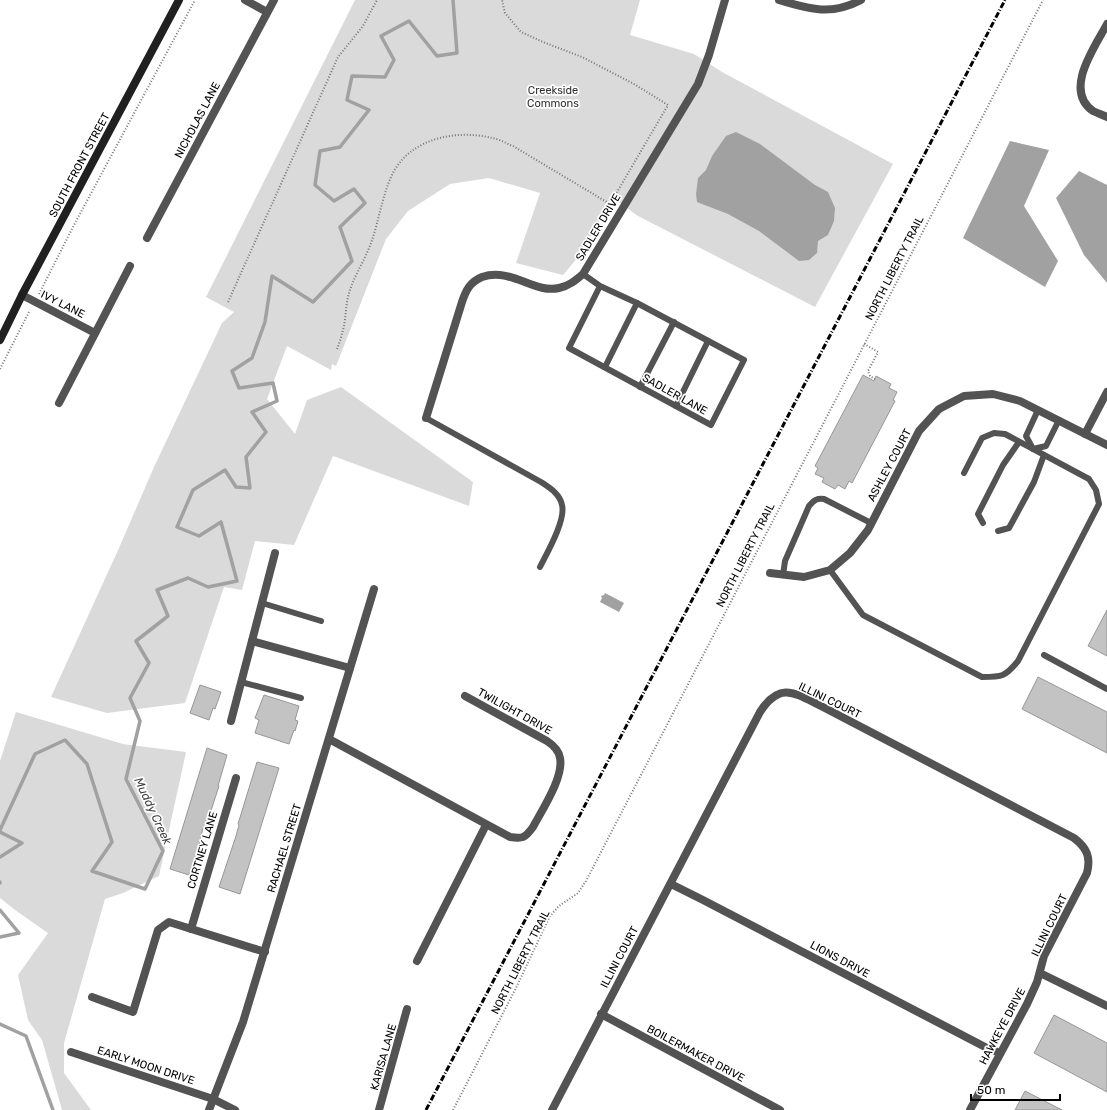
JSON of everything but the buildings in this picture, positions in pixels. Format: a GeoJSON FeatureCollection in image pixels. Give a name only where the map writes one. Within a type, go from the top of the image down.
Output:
{"type":"FeatureCollection","features":[{"type":"Feature","properties":{"kind":"street","name":"SOUTH FRONT STREET"},"geometry":{"type":"LineString","coordinates":[[0,340],[22,295],[179,0]]}},
{"type":"Feature","properties":{"kind":"street"},"geometry":{"type":"LineString","coordinates":[[245,0],[267,12]]}},
{"type":"Feature","properties":{"kind":"street","name":"NICHOLAS LANE"},"geometry":{"type":"LineString","coordinates":[[147,238],[274,0]]}},
{"type":"Feature","properties":{"kind":"street","name":"SADLER DRIVE"},"geometry":{"type":"LineString","coordinates":[[426,418],[467,288],[478,279],[490,274],[502,274],[545,288],[558,288],[570,284],[583,274],[698,84],[710,55],[724,0]]}},
{"type":"Feature","properties":{"kind":"street"},"geometry":{"type":"LineString","coordinates":[[779,0],[811,9],[825,10],[841,8],[861,0]]}},
{"type":"Feature","properties":{"kind":"street"},"geometry":{"type":"LineString","coordinates":[[1107,24],[1082,72],[1080,85],[1083,99],[1093,111],[1107,117]]}},
{"type":"Feature","properties":{"kind":"street"},"geometry":{"type":"LineString","coordinates":[[59,403],[130,266]]}},
{"type":"Feature","properties":{"kind":"street","name":"IVY LANE"},"geometry":{"type":"LineString","coordinates":[[22,295],[95,333]]}},
{"type":"Feature","properties":{"kind":"street"},"geometry":{"type":"LineString","coordinates":[[1085,434],[1107,392]]}},
{"type":"Feature","properties":{"kind":"street","name":"ASHLEY COURT"},"geometry":{"type":"LineString","coordinates":[[770,573],[804,577],[830,570],[850,553],[871,523],[919,431],[939,409],[964,396],[994,394],[1020,400],[1107,445]]}},
{"type":"Feature","properties":{"kind":"street"},"geometry":{"type":"LineString","coordinates":[[231,720],[275,553]]}},
{"type":"Feature","properties":{"kind":"street","name":"RACHAEL STREET"},"geometry":{"type":"LineString","coordinates":[[209,1110],[243,1022],[374,589]]}},
{"type":"Feature","properties":{"kind":"street"},"geometry":{"type":"LineString","coordinates":[[252,641],[350,668]]}},
{"type":"Feature","properties":{"kind":"street","name":"ILLINI COURT"},"geometry":{"type":"LineString","coordinates":[[552,1110],[697,831],[767,702],[777,694],[788,692],[796,694],[1060,831],[1081,844],[1089,858],[1087,873],[1044,956],[1040,973]]}},
{"type":"Feature","properties":{"kind":"street","name":"TWILIGHT DRIVE"},"geometry":{"type":"LineString","coordinates":[[329,739],[486,825],[510,837],[520,838],[527,835],[533,827],[559,778],[561,767],[560,757],[556,748],[548,741],[465,696]]}},
{"type":"Feature","properties":{"kind":"street","name":"CORTNEY LANE"},"geometry":{"type":"LineString","coordinates":[[191,929],[236,778]]}},
{"type":"Feature","properties":{"kind":"street"},"geometry":{"type":"LineString","coordinates":[[417,962],[486,825]]}},
{"type":"Feature","properties":{"kind":"street","name":"LIONS DRIVE"},"geometry":{"type":"LineString","coordinates":[[670,884],[1000,1053]]}},
{"type":"Feature","properties":{"kind":"street"},"geometry":{"type":"LineString","coordinates":[[92,997],[133,1012],[158,930],[169,922],[264,952]]}},
{"type":"Feature","properties":{"kind":"street"},"geometry":{"type":"LineString","coordinates":[[1040,973],[1107,1006]]}},
{"type":"Feature","properties":{"kind":"street","name":"HAWKEYE DRIVE"},"geometry":{"type":"LineString","coordinates":[[970,1110],[1027,1004],[1040,973]]}},
{"type":"Feature","properties":{"kind":"street","name":"KARISA LANE"},"geometry":{"type":"LineString","coordinates":[[379,1110],[407,1009]]}},
{"type":"Feature","properties":{"kind":"street","name":"BOILERMAKER DRIVE"},"geometry":{"type":"LineString","coordinates":[[601,1014],[780,1110]]}},
{"type":"Feature","properties":{"kind":"street","name":"EARLY MOON DRIVE"},"geometry":{"type":"LineString","coordinates":[[71,1052],[213,1099]]}},
{"type":"Feature","properties":{"kind":"street"},"geometry":{"type":"LineString","coordinates":[[213,1099],[235,1110]]}},
{"type":"Feature","properties":{"kind":"lane","name":"SADLER LANE"},"geometry":{"type":"LineString","coordinates":[[583,274],[600,286],[674,322],[744,360],[711,425],[569,348],[600,286]]}},
{"type":"Feature","properties":{"kind":"lane"},"geometry":{"type":"LineString","coordinates":[[605,367],[637,303]]}},
{"type":"Feature","properties":{"kind":"lane"},"geometry":{"type":"LineString","coordinates":[[640,387],[674,322]]}},
{"type":"Feature","properties":{"kind":"lane"},"geometry":{"type":"LineString","coordinates":[[676,406],[708,341]]}},
{"type":"Feature","properties":{"kind":"lane"},"geometry":{"type":"LineString","coordinates":[[1033,449],[1026,436],[1038,410]]}},
{"type":"Feature","properties":{"kind":"lane"},"geometry":{"type":"LineString","coordinates":[[426,418],[541,482],[553,490],[558,496],[562,504],[563,514],[555,537],[540,567]]}},
{"type":"Feature","properties":{"kind":"lane"},"geometry":{"type":"LineString","coordinates":[[1033,449],[1046,446],[1059,420]]}},
{"type":"Feature","properties":{"kind":"lane"},"geometry":{"type":"LineString","coordinates":[[830,570],[863,615],[982,677],[997,677],[1009,672],[1018,662],[1099,504],[1096,490],[1089,479],[1005,434],[994,433],[982,438],[964,473]]}},
{"type":"Feature","properties":{"kind":"lane"},"geometry":{"type":"LineString","coordinates":[[984,523],[978,514],[1003,466],[1019,442]]}},
{"type":"Feature","properties":{"kind":"lane"},"geometry":{"type":"LineString","coordinates":[[998,531],[1009,528],[1034,482],[1044,455]]}},
{"type":"Feature","properties":{"kind":"lane"},"geometry":{"type":"LineString","coordinates":[[783,575],[784,561],[809,506],[814,500],[819,498],[824,499],[871,523]]}},
{"type":"Feature","properties":{"kind":"lane"},"geometry":{"type":"LineString","coordinates":[[262,603],[321,621]]}},
{"type":"Feature","properties":{"kind":"lane"},"geometry":{"type":"LineString","coordinates":[[1044,655],[1107,689]]}},
{"type":"Feature","properties":{"kind":"lane"},"geometry":{"type":"LineString","coordinates":[[241,682],[301,698]]}},
{"type":"Feature","properties":{"kind":"path"},"geometry":{"type":"LineString","coordinates":[[0,369],[74,225],[195,0]]}},
{"type":"Feature","properties":{"kind":"path"},"geometry":{"type":"LineString","coordinates":[[228,302],[338,57],[363,26],[377,0]]}},
{"type":"Feature","properties":{"kind":"path"},"geometry":{"type":"LineString","coordinates":[[337,349],[344,328],[349,294],[371,244],[390,181],[394,171],[412,152],[423,145],[451,135],[480,135],[498,139],[513,146],[610,204],[668,105],[634,84],[582,57],[521,32],[505,13],[502,0]]}},
{"type":"Feature","properties":{"kind":"path","name":"NORTH LIBERTY TRAIL"},"geometry":{"type":"LineString","coordinates":[[452,1110],[516,988],[550,916],[559,906],[578,893],[586,881],[1043,0]]}},
{"type":"Feature","properties":{"kind":"path"},"geometry":{"type":"LineString","coordinates":[[864,344],[878,352],[868,371],[870,376],[875,379]]}},
{"type":"Feature","properties":{"kind":"green space","name":"Creekside Commons"},"geometry":{"type":"Polygon","coordinates":[[[355,0],[640,0],[630,35],[694,54],[722,72],[893,164],[815,307],[638,216],[613,198],[579,256],[563,275],[516,263],[540,193],[489,178],[450,184],[408,211],[386,239],[336,366],[332,364],[331,370],[287,346],[267,399],[295,434],[307,400],[341,387],[473,482],[469,506],[333,456],[294,545],[255,541],[242,590],[224,587],[185,703],[107,713],[51,697],[154,467],[222,323],[234,312],[206,297],[355,0]]]}},
{"type":"Feature","properties":{"kind":"green space"},"geometry":{"type":"Polygon","coordinates":[[[16,712],[123,744],[186,752],[159,876],[123,893],[105,899],[64,1043],[64,1073],[91,1110],[62,1110],[42,1040],[28,1020],[18,975],[48,933],[0,898],[0,761],[16,712]]]}},
{"type":"Feature","properties":{"kind":"shaded area"},"geometry":{"type":"Polygon","coordinates":[[[736,132],[760,144],[815,185],[828,192],[835,208],[834,221],[828,235],[818,241],[817,253],[809,260],[799,261],[759,231],[728,214],[697,202],[696,194],[698,178],[706,170],[712,156],[726,136],[736,132]]]}},
{"type":"Feature","properties":{"kind":"shaded area"},"geometry":{"type":"Polygon","coordinates":[[[1010,141],[1049,150],[1024,206],[1058,261],[1045,287],[963,238],[1010,141]]]}},
{"type":"Feature","properties":{"kind":"shaded area"},"geometry":{"type":"Polygon","coordinates":[[[1079,171],[1107,185],[1107,283],[1084,255],[1056,198],[1079,171]]]}},
{"type":"Feature","properties":{"kind":"shaded area"},"geometry":{"type":"Polygon","coordinates":[[[605,593],[624,603],[619,612],[600,602],[602,598],[601,596],[605,593]]]}},
{"type":"Feature","properties":{"kind":"waterway","name":"Muddy Creek"},"geometry":{"type":"LineString","coordinates":[[0,830],[35,754],[65,740],[87,764],[112,842],[92,871],[145,889],[163,851],[126,779],[140,721],[130,698],[149,663],[136,641],[168,616],[157,590],[188,578],[208,587],[237,581],[221,522],[199,536],[177,527],[193,490],[225,470],[236,487],[250,488],[246,457],[266,432],[252,412],[277,401],[273,383],[239,388],[232,371],[252,358],[265,322],[272,276],[313,302],[352,261],[340,227],[365,203],[354,189],[334,201],[315,185],[320,151],[340,147],[369,110],[347,100],[352,76],[385,77],[394,60],[381,36],[409,21],[437,56],[457,53],[453,0]]}},
{"type":"Feature","properties":{"kind":"waterway","name":"Muddy Creek"},"geometry":{"type":"LineString","coordinates":[[0,832],[22,843],[0,857]]}},
{"type":"Feature","properties":{"kind":"waterway","name":"Muddy Creek"},"geometry":{"type":"LineString","coordinates":[[0,910],[19,933],[0,937]]}},
{"type":"Feature","properties":{"kind":"waterway","name":"Muddy Creek"},"geometry":{"type":"LineString","coordinates":[[0,1024],[26,1036],[53,1110]]}},
{"type":"Feature","properties":{"kind":"railway"},"geometry":{"type":"LineString","coordinates":[[426,1110],[1005,0]]}}]}
